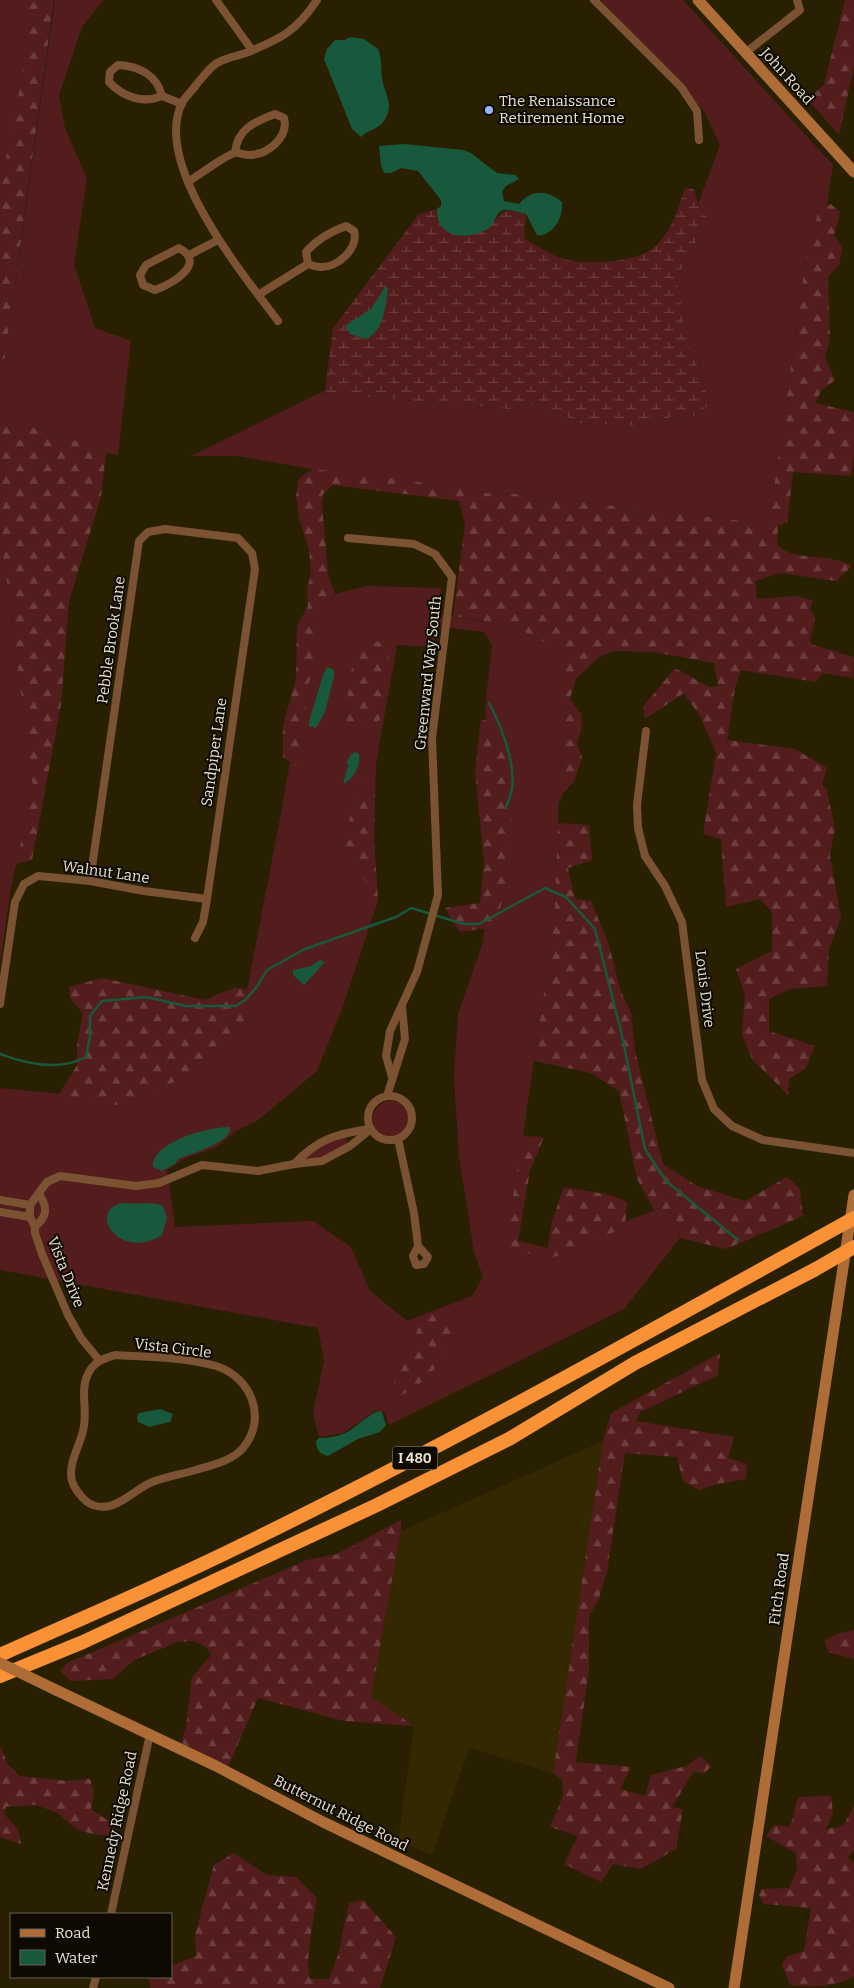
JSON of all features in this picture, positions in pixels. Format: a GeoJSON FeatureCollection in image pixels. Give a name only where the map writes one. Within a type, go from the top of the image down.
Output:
{"type":"FeatureCollection","features":[{"type":"Feature","properties":{"kind":"highway","name":"I 480"},"geometry":{"type":"LineString","coordinates":[[0,1655],[238,1547],[495,1417],[854,1218]]}},
{"type":"Feature","properties":{"kind":"highway","name":"I 480"},"geometry":{"type":"LineString","coordinates":[[0,1676],[83,1642],[378,1505],[509,1439],[635,1363],[814,1270],[854,1247]]}},
{"type":"Feature","properties":{"kind":"street"},"geometry":{"type":"LineString","coordinates":[[216,0],[252,50]]}},
{"type":"Feature","properties":{"kind":"street"},"geometry":{"type":"LineString","coordinates":[[278,321],[218,240],[188,182],[179,160],[176,143],[182,104],[201,79],[217,63],[281,38],[303,21],[317,0]]}},
{"type":"Feature","properties":{"kind":"street"},"geometry":{"type":"LineString","coordinates":[[594,0],[681,87],[697,111],[700,140]]}},
{"type":"Feature","properties":{"kind":"street","name":"John Road"},"geometry":{"type":"LineString","coordinates":[[698,0],[854,172]]}},
{"type":"Feature","properties":{"kind":"street"},"geometry":{"type":"LineString","coordinates":[[746,52],[800,10],[797,0]]}},
{"type":"Feature","properties":{"kind":"street"},"geometry":{"type":"LineString","coordinates":[[162,96],[159,84],[152,75],[127,65],[118,65],[110,72],[109,82],[118,92],[142,100],[151,100],[162,96],[182,104]]}},
{"type":"Feature","properties":{"kind":"street"},"geometry":{"type":"LineString","coordinates":[[188,182],[234,153],[251,155],[265,151],[281,138],[286,127],[284,118],[275,114],[260,120],[243,132],[236,140],[234,153]]}},
{"type":"Feature","properties":{"kind":"street"},"geometry":{"type":"LineString","coordinates":[[258,295],[308,264],[321,267],[335,263],[352,250],[356,239],[354,230],[346,226],[331,232],[313,244],[306,252],[308,264]]}},
{"type":"Feature","properties":{"kind":"street"},"geometry":{"type":"LineString","coordinates":[[188,255],[218,240]]}},
{"type":"Feature","properties":{"kind":"street"},"geometry":{"type":"LineString","coordinates":[[179,248],[188,255],[190,261],[185,273],[168,285],[155,290],[143,284],[140,274],[146,265],[179,248]]}},
{"type":"Feature","properties":{"kind":"street","name":"Pebble Brook Lane"},"geometry":{"type":"LineString","coordinates":[[90,881],[139,541],[148,532],[165,529],[238,538],[252,553],[255,568]]}},
{"type":"Feature","properties":{"kind":"street","name":"Greenward Way South"},"geometry":{"type":"LineString","coordinates":[[348,538],[414,544],[436,554],[452,577],[432,738],[438,895],[417,972],[390,1031],[386,1056],[392,1077]]}},
{"type":"Feature","properties":{"kind":"street","name":"Sandpiper Lane"},"geometry":{"type":"LineString","coordinates":[[195,938],[203,922],[207,899],[255,568]]}},
{"type":"Feature","properties":{"kind":"street","name":"Louis Drive"},"geometry":{"type":"LineString","coordinates":[[646,731],[637,805],[638,828],[645,856],[665,886],[682,922],[702,1080],[714,1109],[732,1126],[763,1140],[854,1153]]}},
{"type":"Feature","properties":{"kind":"street","name":"Walnut Lane"},"geometry":{"type":"LineString","coordinates":[[0,1004],[15,902],[24,884],[38,876],[90,881],[144,891],[207,899]]}},
{"type":"Feature","properties":{"kind":"street","name":"Greenward Way South"},"geometry":{"type":"LineString","coordinates":[[387,1096],[392,1077],[400,1060],[405,1039],[402,1004]]}},
{"type":"Feature","properties":{"kind":"street"},"geometry":{"type":"LineString","coordinates":[[387,1096],[402,1099],[411,1110],[412,1124],[404,1136],[398,1139],[382,1139],[371,1129],[368,1115],[370,1108],[380,1098],[387,1096]]}},
{"type":"Feature","properties":{"kind":"street"},"geometry":{"type":"LineString","coordinates":[[0,1212],[30,1217],[30,1205],[40,1195],[47,1182],[60,1176],[136,1186],[159,1183],[202,1164],[258,1171],[322,1161],[350,1146],[371,1129]]}},
{"type":"Feature","properties":{"kind":"street"},"geometry":{"type":"LineString","coordinates":[[294,1164],[308,1149],[325,1139],[344,1133],[371,1129]]}},
{"type":"Feature","properties":{"kind":"street"},"geometry":{"type":"LineString","coordinates":[[398,1139],[410,1195],[418,1246]]}},
{"type":"Feature","properties":{"kind":"street"},"geometry":{"type":"LineString","coordinates":[[36,1227],[44,1219],[46,1213],[45,1203],[40,1195]]}},
{"type":"Feature","properties":{"kind":"street","name":"Fitch Road"},"geometry":{"type":"LineString","coordinates":[[734,1988],[854,1195]]}},
{"type":"Feature","properties":{"kind":"street"},"geometry":{"type":"LineString","coordinates":[[0,1200],[30,1205]]}},
{"type":"Feature","properties":{"kind":"street","name":"Vista Drive"},"geometry":{"type":"LineString","coordinates":[[30,1217],[36,1227],[35,1233],[42,1254],[68,1315],[81,1338],[99,1360]]}},
{"type":"Feature","properties":{"kind":"street","name":"Vista Circle"},"geometry":{"type":"LineString","coordinates":[[115,1355],[177,1360],[217,1366],[237,1376],[248,1390],[254,1407],[253,1430],[243,1448],[230,1458],[151,1483],[115,1505],[98,1506],[88,1502],[78,1492],[71,1480],[73,1460],[81,1442],[84,1425],[84,1389],[88,1373],[99,1360],[115,1355]]}},
{"type":"Feature","properties":{"kind":"street","name":"Butternut Ridge Road"},"geometry":{"type":"LineString","coordinates":[[0,1663],[150,1734],[323,1822],[669,1988]]}},
{"type":"Feature","properties":{"kind":"street","name":"Kennedy Ridge Road"},"geometry":{"type":"LineString","coordinates":[[110,1913],[150,1734]]}},
{"type":"Feature","properties":{"kind":"shaded area"},"geometry":{"type":"Polygon","coordinates":[[[603,1441],[553,1773],[469,1748],[432,1855],[398,1841],[414,1726],[371,1697],[401,1531],[603,1441]]]}},
{"type":"Feature","properties":{"kind":"green space"},"geometry":{"type":"Polygon","coordinates":[[[0,0],[46,0],[0,333],[0,0]]]}},
{"type":"Feature","properties":{"kind":"green space"},"geometry":{"type":"Polygon","coordinates":[[[22,0],[54,0],[0,393],[0,190],[24,65],[30,9],[22,0]]]}},
{"type":"Feature","properties":{"kind":"green space"},"geometry":{"type":"Polygon","coordinates":[[[55,0],[103,0],[82,27],[59,96],[65,128],[87,179],[74,264],[95,328],[131,341],[118,455],[106,453],[72,439],[0,418],[0,393],[55,0]]]}},
{"type":"Feature","properties":{"kind":"green space"},"geometry":{"type":"Polygon","coordinates":[[[601,0],[683,0],[833,165],[827,206],[819,208],[805,265],[769,524],[505,493],[493,494],[461,487],[333,473],[238,456],[191,456],[320,393],[509,409],[538,404],[562,413],[576,423],[636,426],[671,417],[694,416],[709,405],[701,374],[686,338],[677,277],[708,219],[698,204],[720,145],[704,111],[601,0]]]}},
{"type":"Feature","properties":{"kind":"green space"},"geometry":{"type":"Polygon","coordinates":[[[845,0],[854,0],[854,66],[839,135],[808,100],[824,84],[845,0]]]}},
{"type":"Feature","properties":{"kind":"green space"},"geometry":{"type":"Polygon","coordinates":[[[685,188],[694,189],[698,204],[708,219],[677,277],[686,338],[701,374],[709,405],[694,416],[671,417],[636,426],[576,423],[562,413],[538,404],[509,409],[320,393],[325,391],[333,328],[419,214],[437,209],[436,219],[495,222],[504,212],[512,211],[526,214],[524,238],[545,251],[562,259],[587,262],[612,261],[646,253],[665,236],[673,221],[685,188]]]}},
{"type":"Feature","properties":{"kind":"green space"},"geometry":{"type":"Polygon","coordinates":[[[831,204],[840,212],[834,236],[842,247],[839,265],[828,277],[830,339],[825,358],[835,380],[821,391],[815,403],[854,412],[854,454],[851,476],[793,472],[787,523],[778,526],[777,545],[794,554],[833,559],[852,566],[836,581],[781,573],[755,581],[757,599],[797,596],[813,601],[810,609],[815,617],[810,642],[814,645],[854,657],[853,678],[822,673],[816,682],[741,670],[735,688],[727,740],[795,749],[827,768],[822,784],[827,790],[835,829],[830,855],[841,918],[829,949],[827,986],[790,989],[769,999],[769,1031],[815,1046],[806,1068],[789,1079],[788,1095],[752,1059],[742,1035],[745,994],[736,969],[772,951],[772,912],[760,899],[726,907],[721,839],[703,834],[716,753],[701,718],[684,693],[645,719],[643,707],[675,668],[709,687],[718,686],[714,663],[654,652],[614,651],[599,657],[576,679],[570,699],[581,714],[582,726],[577,744],[582,757],[574,782],[563,793],[559,803],[564,653],[518,628],[453,616],[465,524],[459,501],[333,485],[323,494],[322,505],[328,574],[335,594],[318,618],[317,650],[308,688],[299,768],[283,757],[283,725],[296,679],[297,626],[308,606],[307,589],[311,573],[309,549],[300,522],[296,496],[299,478],[314,469],[461,487],[493,494],[505,493],[769,524],[805,265],[819,208],[831,204]]]}},
{"type":"Feature","properties":{"kind":"green space"},"geometry":{"type":"Polygon","coordinates":[[[0,418],[72,439],[106,453],[101,497],[69,601],[61,705],[32,860],[16,864],[33,788],[0,528],[0,418]]]}},
{"type":"Feature","properties":{"kind":"green space"},"geometry":{"type":"Polygon","coordinates":[[[0,528],[33,788],[11,888],[0,962],[0,528]]]}},
{"type":"Feature","properties":{"kind":"green space"},"geometry":{"type":"Polygon","coordinates":[[[367,586],[441,588],[438,614],[518,628],[565,653],[554,922],[507,1246],[549,1252],[660,1208],[675,1214],[680,1238],[624,1309],[389,1425],[384,1412],[377,1410],[343,1433],[319,1437],[313,1414],[324,1360],[318,1328],[0,1270],[0,1088],[113,1099],[240,1027],[281,813],[314,624],[335,594],[367,586]],[[436,626],[433,647],[397,645],[376,764],[374,841],[378,901],[342,1009],[317,1071],[257,1121],[236,1131],[217,1147],[186,1158],[167,1170],[175,1227],[313,1221],[351,1247],[370,1291],[407,1321],[472,1296],[483,1277],[474,1252],[459,1156],[454,1077],[458,1014],[483,942],[489,878],[490,795],[485,707],[492,645],[484,632],[436,626]]]}},
{"type":"Feature","properties":{"kind":"green space"},"geometry":{"type":"Polygon","coordinates":[[[385,640],[390,652],[378,730],[347,723],[349,685],[356,655],[366,646],[385,640]]]}},
{"type":"Feature","properties":{"kind":"green space"},"geometry":{"type":"Polygon","coordinates":[[[481,719],[494,723],[503,747],[511,798],[512,825],[510,851],[502,903],[495,927],[460,932],[445,908],[480,903],[484,861],[475,771],[481,719]]]}},
{"type":"Feature","properties":{"kind":"green space"},"geometry":{"type":"Polygon","coordinates":[[[375,781],[374,841],[378,901],[367,900],[369,885],[351,860],[341,856],[335,842],[349,821],[356,790],[375,781]]]}},
{"type":"Feature","properties":{"kind":"green space"},"geometry":{"type":"Polygon","coordinates":[[[558,823],[589,825],[592,860],[568,868],[575,899],[591,901],[609,945],[620,989],[631,1013],[635,1051],[663,1164],[697,1186],[745,1201],[787,1177],[800,1189],[803,1216],[726,1249],[680,1238],[675,1214],[660,1208],[654,1210],[637,1179],[619,1091],[591,1073],[534,1061],[554,922],[558,823]]]}},
{"type":"Feature","properties":{"kind":"green space"},"geometry":{"type":"Polygon","coordinates":[[[102,978],[205,1000],[234,988],[247,989],[244,1029],[213,1061],[160,1089],[118,1105],[57,1098],[77,1065],[77,1045],[83,1013],[71,1000],[69,987],[102,978]]]}},
{"type":"Feature","properties":{"kind":"green space"},"geometry":{"type":"Polygon","coordinates":[[[391,1101],[403,1107],[409,1119],[403,1131],[391,1137],[379,1131],[373,1119],[379,1107],[391,1101]]]}},
{"type":"Feature","properties":{"kind":"green space"},"geometry":{"type":"Polygon","coordinates":[[[343,1136],[347,1140],[346,1146],[323,1157],[304,1160],[319,1146],[343,1136]]]}},
{"type":"Feature","properties":{"kind":"green space"},"geometry":{"type":"Polygon","coordinates":[[[523,1136],[544,1137],[530,1171],[518,1241],[548,1248],[552,1221],[564,1187],[611,1195],[627,1202],[625,1228],[591,1241],[579,1250],[553,1257],[504,1250],[523,1136]]]}},
{"type":"Feature","properties":{"kind":"green space"},"geometry":{"type":"Polygon","coordinates":[[[438,1312],[446,1323],[457,1329],[447,1350],[435,1368],[420,1383],[400,1396],[392,1391],[401,1359],[413,1344],[420,1321],[438,1312]]]}},
{"type":"Feature","properties":{"kind":"green space"},"geometry":{"type":"Polygon","coordinates":[[[720,1353],[718,1375],[640,1412],[636,1421],[734,1437],[728,1458],[747,1464],[746,1479],[717,1484],[699,1490],[683,1481],[677,1457],[625,1453],[607,1572],[598,1601],[589,1616],[589,1669],[576,1762],[631,1767],[620,1789],[645,1796],[651,1775],[686,1766],[701,1756],[711,1766],[705,1773],[693,1772],[672,1807],[683,1809],[676,1849],[641,1869],[613,1864],[601,1882],[564,1864],[578,1836],[550,1827],[563,1796],[562,1780],[553,1773],[603,1441],[611,1413],[720,1353]]]}},
{"type":"Feature","properties":{"kind":"green space"},"geometry":{"type":"Polygon","coordinates":[[[401,1520],[401,1531],[371,1697],[414,1726],[344,1721],[258,1698],[228,1767],[181,1743],[186,1727],[192,1677],[211,1655],[206,1647],[194,1641],[178,1642],[134,1660],[113,1679],[71,1681],[60,1671],[67,1663],[307,1560],[337,1554],[401,1520]]]}},
{"type":"Feature","properties":{"kind":"green space"},"geometry":{"type":"Polygon","coordinates":[[[854,1630],[854,1659],[828,1652],[825,1640],[839,1633],[854,1630]]]}},
{"type":"Feature","properties":{"kind":"green space"},"geometry":{"type":"Polygon","coordinates":[[[0,1746],[8,1764],[20,1776],[67,1781],[90,1779],[94,1792],[91,1809],[112,1823],[110,1836],[92,1834],[76,1829],[58,1813],[36,1805],[6,1807],[4,1814],[18,1829],[21,1844],[0,1837],[0,1746]]]}},
{"type":"Feature","properties":{"kind":"green space"},"geometry":{"type":"Polygon","coordinates":[[[831,1796],[833,1813],[826,1829],[843,1826],[854,1806],[854,1850],[848,1857],[854,1863],[854,1976],[847,1980],[823,1986],[790,1985],[782,1965],[786,1957],[804,1951],[811,1908],[764,1904],[759,1895],[762,1889],[789,1888],[797,1870],[796,1853],[766,1836],[774,1825],[789,1827],[798,1797],[831,1796]]]}},
{"type":"Feature","properties":{"kind":"green space"},"geometry":{"type":"Polygon","coordinates":[[[234,1853],[267,1875],[296,1877],[317,1898],[308,1962],[310,1979],[329,1979],[338,1955],[349,1903],[363,1900],[396,1937],[380,1988],[150,1988],[149,1978],[172,1978],[172,1966],[196,1956],[195,1935],[214,1865],[234,1853]]]}},
{"type":"Feature","properties":{"kind":"water"},"geometry":{"type":"Polygon","coordinates":[[[350,37],[364,39],[378,49],[382,79],[389,102],[387,117],[383,122],[361,137],[352,129],[324,59],[327,49],[335,40],[345,40],[350,37]]]}},
{"type":"Feature","properties":{"kind":"water"},"geometry":{"type":"Polygon","coordinates":[[[404,144],[463,150],[471,153],[497,173],[515,175],[519,179],[506,186],[502,192],[504,201],[519,204],[534,194],[545,193],[551,195],[562,202],[561,213],[556,225],[548,233],[537,235],[526,214],[503,210],[489,228],[472,235],[454,235],[441,226],[437,209],[441,206],[441,200],[418,171],[401,168],[391,173],[384,173],[379,146],[404,144]]]}},
{"type":"Feature","properties":{"kind":"water"},"geometry":{"type":"Polygon","coordinates":[[[385,287],[388,288],[385,309],[377,330],[366,339],[350,334],[345,326],[371,309],[385,287]]]}},
{"type":"Feature","properties":{"kind":"water"},"geometry":{"type":"Polygon","coordinates":[[[327,667],[334,670],[334,676],[325,712],[316,728],[309,726],[309,721],[327,667]]]}},
{"type":"Feature","properties":{"kind":"water"},"geometry":{"type":"Polygon","coordinates":[[[355,752],[359,754],[357,767],[353,776],[343,784],[349,763],[346,765],[350,756],[355,752]]]}},
{"type":"Feature","properties":{"kind":"water"},"geometry":{"type":"Polygon","coordinates":[[[320,960],[325,962],[304,985],[293,975],[293,970],[311,966],[320,960]]]}},
{"type":"Feature","properties":{"kind":"water"},"geometry":{"type":"Polygon","coordinates":[[[230,1127],[225,1138],[201,1151],[178,1159],[175,1164],[162,1171],[153,1167],[155,1158],[171,1143],[196,1133],[230,1127]]]}},
{"type":"Feature","properties":{"kind":"water"},"geometry":{"type":"Polygon","coordinates":[[[123,1203],[163,1206],[167,1218],[162,1235],[146,1242],[133,1242],[121,1239],[112,1232],[107,1215],[112,1207],[123,1203]]]}},
{"type":"Feature","properties":{"kind":"water"},"geometry":{"type":"Polygon","coordinates":[[[160,1409],[173,1414],[170,1422],[149,1427],[138,1422],[137,1417],[139,1413],[160,1409]]]}},
{"type":"Feature","properties":{"kind":"water"},"geometry":{"type":"Polygon","coordinates":[[[378,1411],[382,1412],[386,1425],[380,1432],[358,1439],[328,1456],[319,1451],[316,1441],[319,1438],[346,1433],[378,1411]]]}},
{"type":"Feature","properties":{"kind":"waterway"},"geometry":{"type":"LineString","coordinates":[[489,703],[503,733],[512,768],[512,789],[506,808]]}},
{"type":"Feature","properties":{"kind":"waterway"},"geometry":{"type":"LineString","coordinates":[[0,1054],[32,1063],[54,1065],[76,1061],[86,1057],[90,1036],[90,1016],[102,1001],[146,997],[186,1006],[236,1006],[245,1000],[256,988],[267,970],[305,949],[396,917],[411,908],[464,924],[479,924],[545,888],[566,897],[595,929],[621,1031],[645,1149],[666,1181],[738,1240]]}},
{"type":"Feature","properties":{"kind":"place","name":"The Renaissance Retirement Home"},"geometry":{"type":"Point","coordinates":[489,110]}}]}
